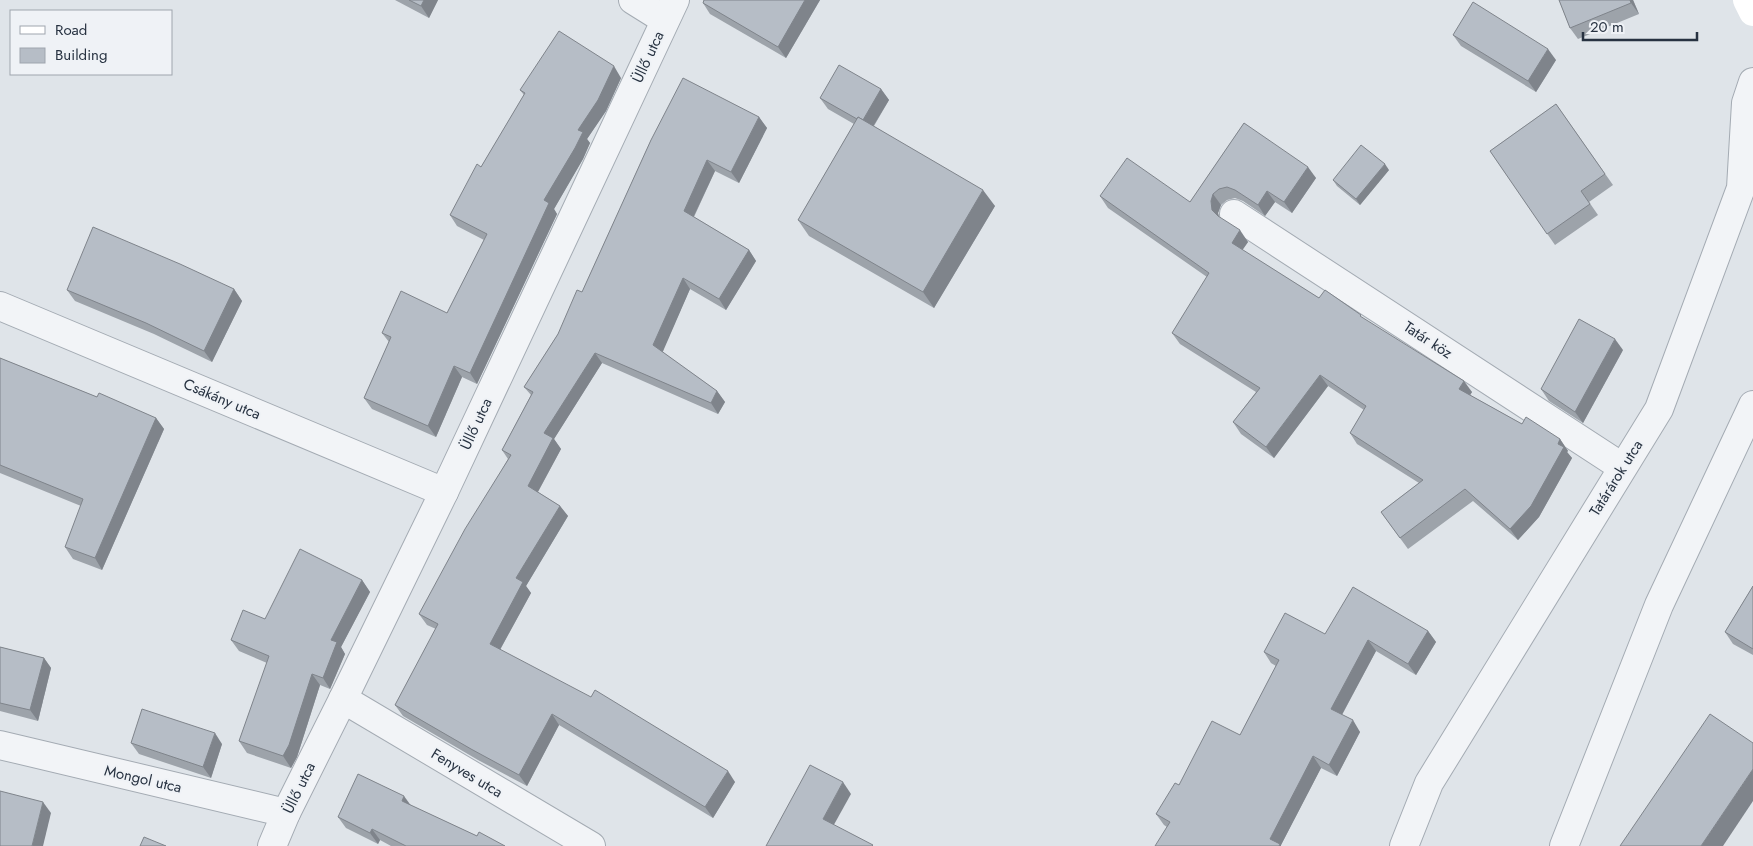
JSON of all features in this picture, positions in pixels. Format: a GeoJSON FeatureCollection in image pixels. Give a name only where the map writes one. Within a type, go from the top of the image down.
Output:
{"type":"FeatureCollection","features":[{"type":"Feature","properties":{"kind":"main road"},"geometry":{"type":"LineString","coordinates":[[1747,0],[1753,12]]}},
{"type":"Feature","properties":{"kind":"street"},"geometry":{"type":"LineString","coordinates":[[633,0],[670,10]]}},
{"type":"Feature","properties":{"kind":"street","name":"Üllő utca"},"geometry":{"type":"LineString","coordinates":[[272,846],[286,813],[444,492],[670,10]]}},
{"type":"Feature","properties":{"kind":"street","name":"Tatárárok utca"},"geometry":{"type":"LineString","coordinates":[[1404,846],[1429,783],[1622,467],[1659,410],[1741,188],[1746,102],[1753,82]]}},
{"type":"Feature","properties":{"kind":"street","name":"Tatár köz"},"geometry":{"type":"LineString","coordinates":[[1234,214],[1622,467]]}},
{"type":"Feature","properties":{"kind":"street","name":"Csákány utca"},"geometry":{"type":"LineString","coordinates":[[0,306],[444,492]]}},
{"type":"Feature","properties":{"kind":"street"},"geometry":{"type":"LineString","coordinates":[[1564,846],[1658,605],[1753,405]]}},
{"type":"Feature","properties":{"kind":"street","name":"Fenyves utca"},"geometry":{"type":"LineString","coordinates":[[343,699],[591,846]]}},
{"type":"Feature","properties":{"kind":"street","name":"Mongol utca"},"geometry":{"type":"LineString","coordinates":[[0,745],[286,813]]}},
{"type":"Feature","properties":{"kind":"building"},"geometry":{"type":"Polygon","coordinates":[[[409,0],[424,0],[421,6],[409,0]]]}},
{"type":"Feature","properties":{"kind":"building"},"geometry":{"type":"Polygon","coordinates":[[[704,0],[805,0],[778,47],[703,3],[704,0]]]}},
{"type":"Feature","properties":{"kind":"building"},"geometry":{"type":"Polygon","coordinates":[[[1559,0],[1630,0],[1631,3],[1570,28],[1559,0]]]}},
{"type":"Feature","properties":{"kind":"building"},"geometry":{"type":"Polygon","coordinates":[[[1473,2],[1548,49],[1528,81],[1453,35],[1473,2]]]}},
{"type":"Feature","properties":{"kind":"building"},"geometry":{"type":"Polygon","coordinates":[[[559,31],[614,66],[598,100],[578,130],[583,132],[575,148],[544,200],[549,203],[470,373],[454,366],[428,426],[364,398],[391,337],[382,333],[401,291],[447,313],[487,234],[450,215],[477,164],[481,167],[525,93],[520,90],[559,31]]]}},
{"type":"Feature","properties":{"kind":"building"},"geometry":{"type":"Polygon","coordinates":[[[839,65],[881,89],[863,120],[858,117],[857,119],[820,98],[839,65]]]}},
{"type":"Feature","properties":{"kind":"building"},"geometry":{"type":"Polygon","coordinates":[[[683,78],[759,117],[731,172],[707,160],[684,211],[749,250],[719,299],[683,278],[653,345],[717,391],[711,403],[595,353],[544,433],[553,438],[528,486],[560,506],[516,578],[523,582],[490,644],[591,697],[595,690],[728,771],[705,807],[552,714],[519,775],[395,705],[438,624],[419,614],[465,529],[511,455],[502,450],[533,392],[524,387],[558,334],[577,290],[582,292],[651,140],[683,78]]]}},
{"type":"Feature","properties":{"kind":"building"},"geometry":{"type":"Polygon","coordinates":[[[1556,104],[1605,174],[1581,191],[1590,204],[1547,234],[1490,151],[1556,104]]]}},
{"type":"Feature","properties":{"kind":"building"},"geometry":{"type":"Polygon","coordinates":[[[858,117],[983,190],[923,292],[798,220],[858,117]]]}},
{"type":"Feature","properties":{"kind":"building"},"geometry":{"type":"Polygon","coordinates":[[[1244,123],[1308,167],[1284,202],[1267,191],[1258,205],[1227,187],[1219,189],[1213,194],[1211,201],[1212,210],[1240,230],[1232,243],[1319,298],[1325,290],[1360,316],[1464,381],[1459,389],[1522,424],[1526,417],[1560,439],[1558,444],[1564,447],[1531,506],[1510,529],[1465,489],[1400,538],[1381,512],[1423,480],[1350,433],[1366,406],[1320,375],[1266,447],[1233,422],[1260,388],[1172,333],[1209,273],[1100,196],[1127,158],[1190,202],[1244,123]]]}},
{"type":"Feature","properties":{"kind":"building"},"geometry":{"type":"Polygon","coordinates":[[[1361,145],[1385,164],[1356,199],[1333,180],[1361,145]]]}},
{"type":"Feature","properties":{"kind":"building"},"geometry":{"type":"Polygon","coordinates":[[[93,227],[234,289],[204,351],[146,323],[67,290],[93,227]]]}},
{"type":"Feature","properties":{"kind":"building"},"geometry":{"type":"Polygon","coordinates":[[[1579,319],[1615,339],[1575,412],[1541,389],[1579,319]]]}},
{"type":"Feature","properties":{"kind":"building"},"geometry":{"type":"Polygon","coordinates":[[[0,358],[97,397],[99,393],[156,418],[95,558],[65,547],[83,499],[0,465],[0,358]]]}},
{"type":"Feature","properties":{"kind":"building"},"geometry":{"type":"Polygon","coordinates":[[[300,549],[362,580],[331,640],[337,642],[323,678],[312,674],[289,745],[283,756],[239,741],[269,656],[231,640],[243,610],[265,619],[300,549]]]}},
{"type":"Feature","properties":{"kind":"building"},"geometry":{"type":"Polygon","coordinates":[[[1753,586],[1753,649],[1725,632],[1753,586]]]}},
{"type":"Feature","properties":{"kind":"building"},"geometry":{"type":"Polygon","coordinates":[[[1353,587],[1428,631],[1408,664],[1368,640],[1331,709],[1353,720],[1329,765],[1313,756],[1270,839],[1280,844],[1279,846],[1155,846],[1170,822],[1156,814],[1175,783],[1179,785],[1212,721],[1240,735],[1279,660],[1264,652],[1285,613],[1325,634],[1353,587]]]}},
{"type":"Feature","properties":{"kind":"building"},"geometry":{"type":"Polygon","coordinates":[[[0,647],[44,658],[30,710],[0,703],[0,647]]]}},
{"type":"Feature","properties":{"kind":"building"},"geometry":{"type":"Polygon","coordinates":[[[142,709],[215,733],[203,767],[131,743],[142,709]]]}},
{"type":"Feature","properties":{"kind":"building"},"geometry":{"type":"Polygon","coordinates":[[[1710,714],[1753,743],[1753,769],[1701,846],[1620,846],[1710,714]]]}},
{"type":"Feature","properties":{"kind":"building"},"geometry":{"type":"Polygon","coordinates":[[[810,765],[843,782],[823,819],[872,846],[766,846],[810,765]]]}},
{"type":"Feature","properties":{"kind":"building"},"geometry":{"type":"Polygon","coordinates":[[[358,774],[404,796],[402,801],[477,836],[479,832],[505,846],[406,846],[372,829],[370,833],[338,817],[358,774]]]}},
{"type":"Feature","properties":{"kind":"building"},"geometry":{"type":"Polygon","coordinates":[[[0,791],[43,802],[32,846],[0,846],[0,791]]]}},
{"type":"Feature","properties":{"kind":"building"},"geometry":{"type":"Polygon","coordinates":[[[144,837],[166,846],[140,846],[144,837]]]}}]}
